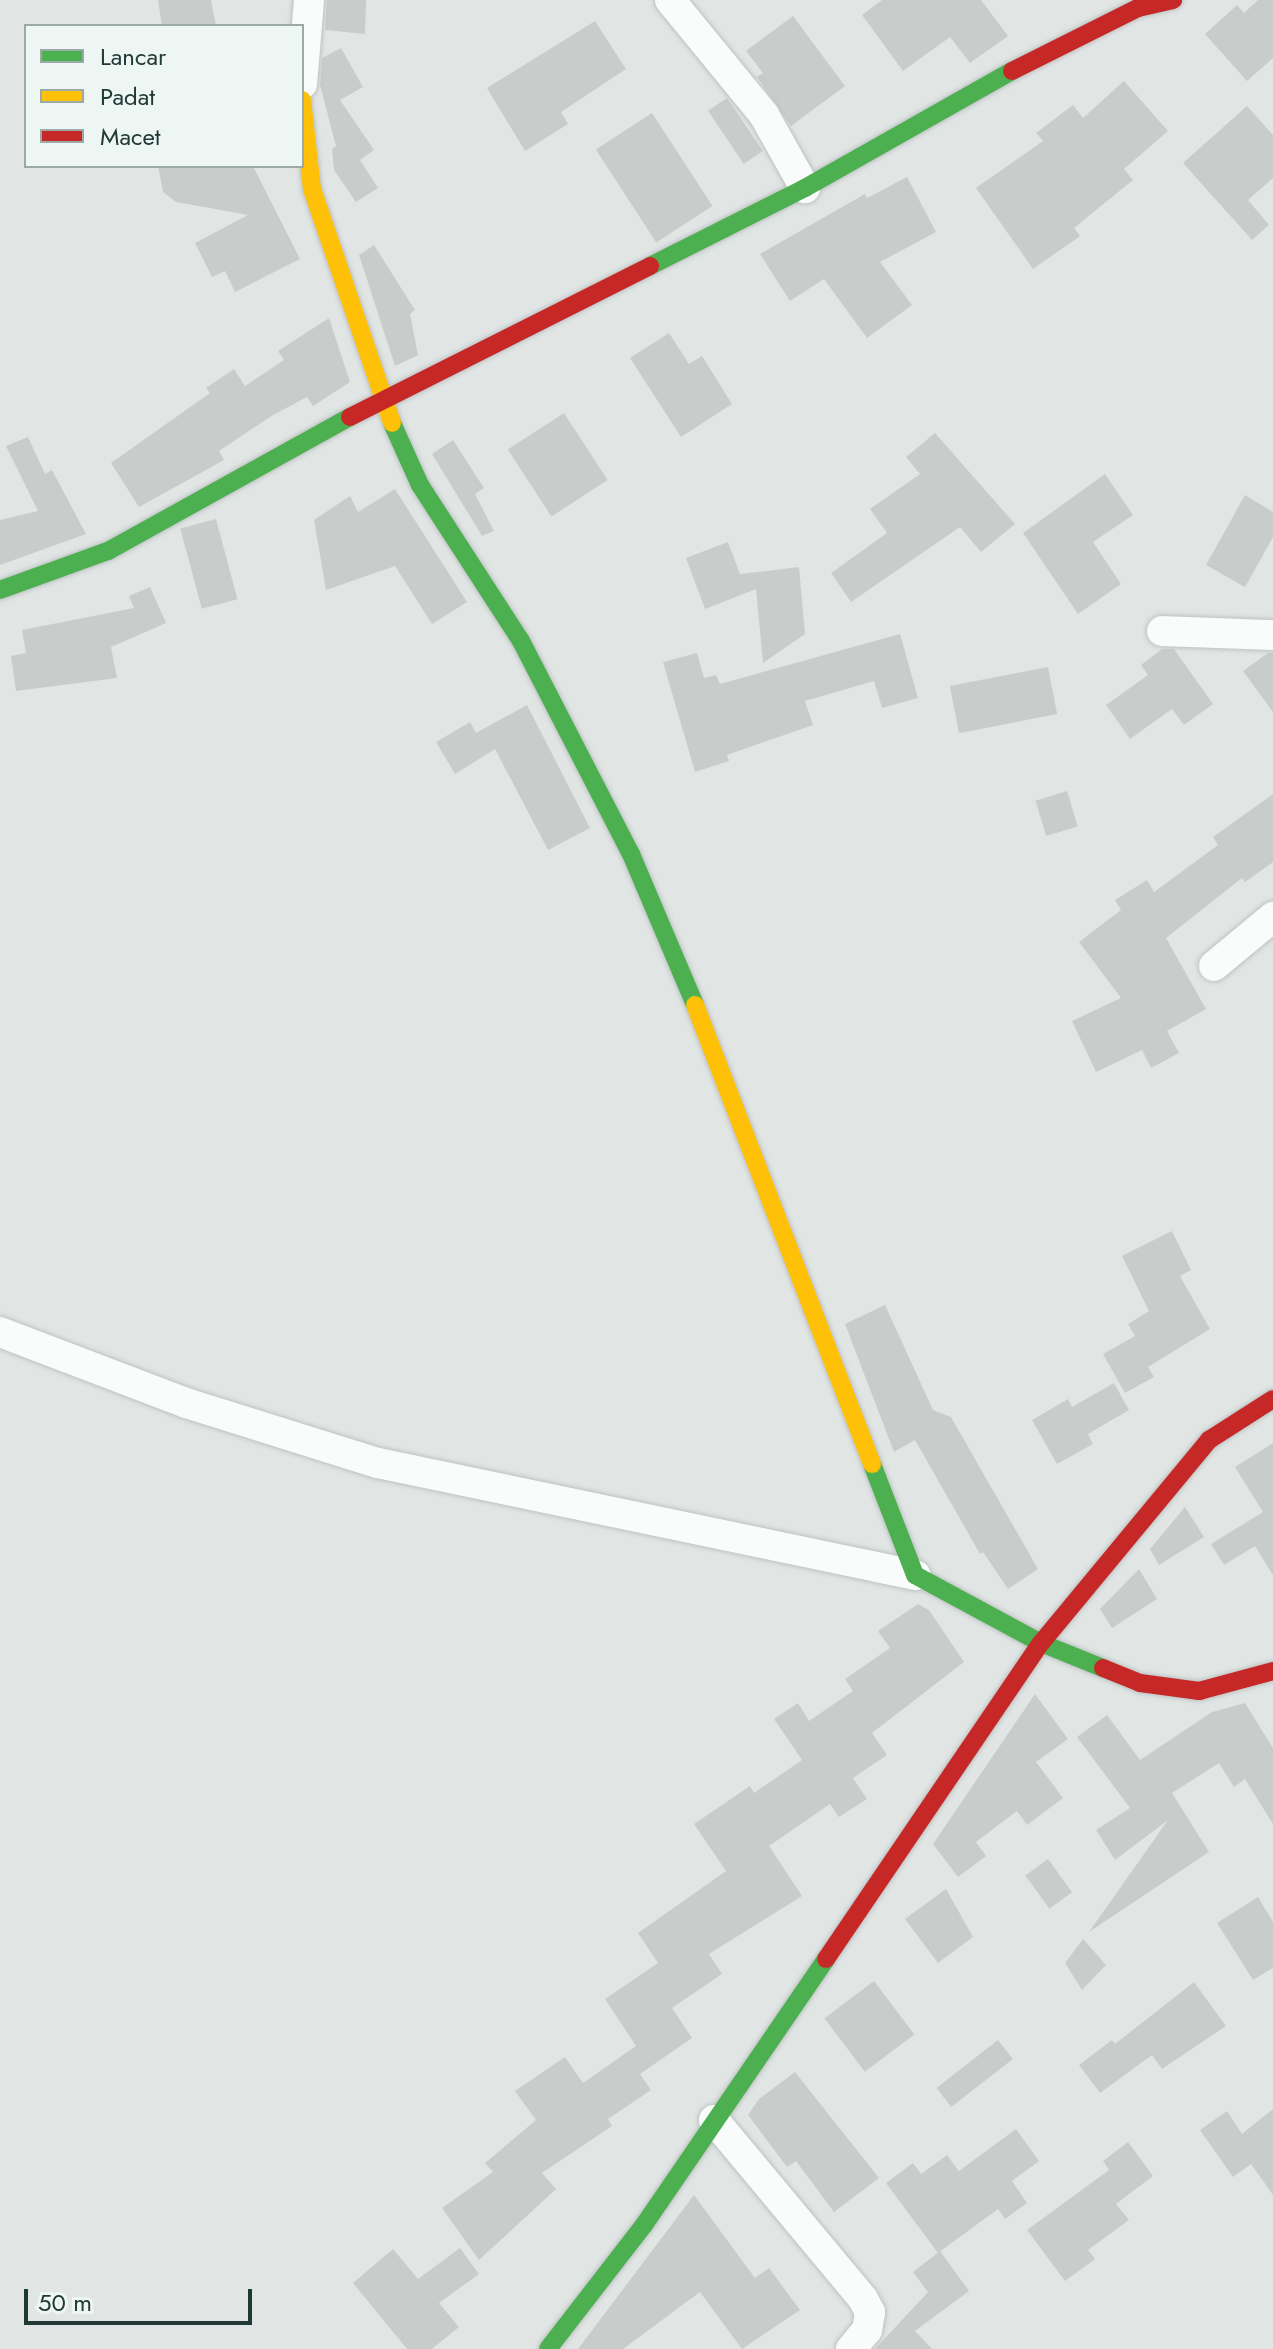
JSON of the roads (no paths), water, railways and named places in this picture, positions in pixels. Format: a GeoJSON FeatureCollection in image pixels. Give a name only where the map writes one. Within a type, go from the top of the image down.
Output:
{"type":"FeatureCollection","features":[{"type":"Feature","properties":{"kind":"street"},"geometry":{"type":"LineString","coordinates":[[304,60],[309,0]]}},
{"type":"Feature","properties":{"kind":"street"},"geometry":{"type":"LineString","coordinates":[[670,0],[764,115],[805,188]]}},
{"type":"Feature","properties":{"kind":"street"},"geometry":{"type":"LineString","coordinates":[[0,590],[56,574],[108,551],[381,400],[805,188],[1047,51],[1138,8],[1173,0]]}},
{"type":"Feature","properties":{"kind":"street"},"geometry":{"type":"LineString","coordinates":[[304,118],[312,189],[381,400],[420,485],[521,641],[631,854],[715,1052],[915,1575]]}},
{"type":"Feature","properties":{"kind":"street"},"geometry":{"type":"LineString","coordinates":[[1162,631],[1273,635]]}},
{"type":"Feature","properties":{"kind":"street"},"geometry":{"type":"LineString","coordinates":[[1214,966],[1273,917]]}},
{"type":"Feature","properties":{"kind":"street"},"geometry":{"type":"LineString","coordinates":[[0,1332],[186,1403],[378,1463],[915,1575],[1041,1643],[1140,1683],[1199,1691],[1273,1671]]}},
{"type":"Feature","properties":{"kind":"street"},"geometry":{"type":"LineString","coordinates":[[548,2349],[644,2225],[1041,1643],[1209,1440],[1273,1399]]}},
{"type":"Feature","properties":{"kind":"street"},"geometry":{"type":"LineString","coordinates":[[714,2120],[863,2299],[870,2312],[867,2330],[851,2349]]}}]}
